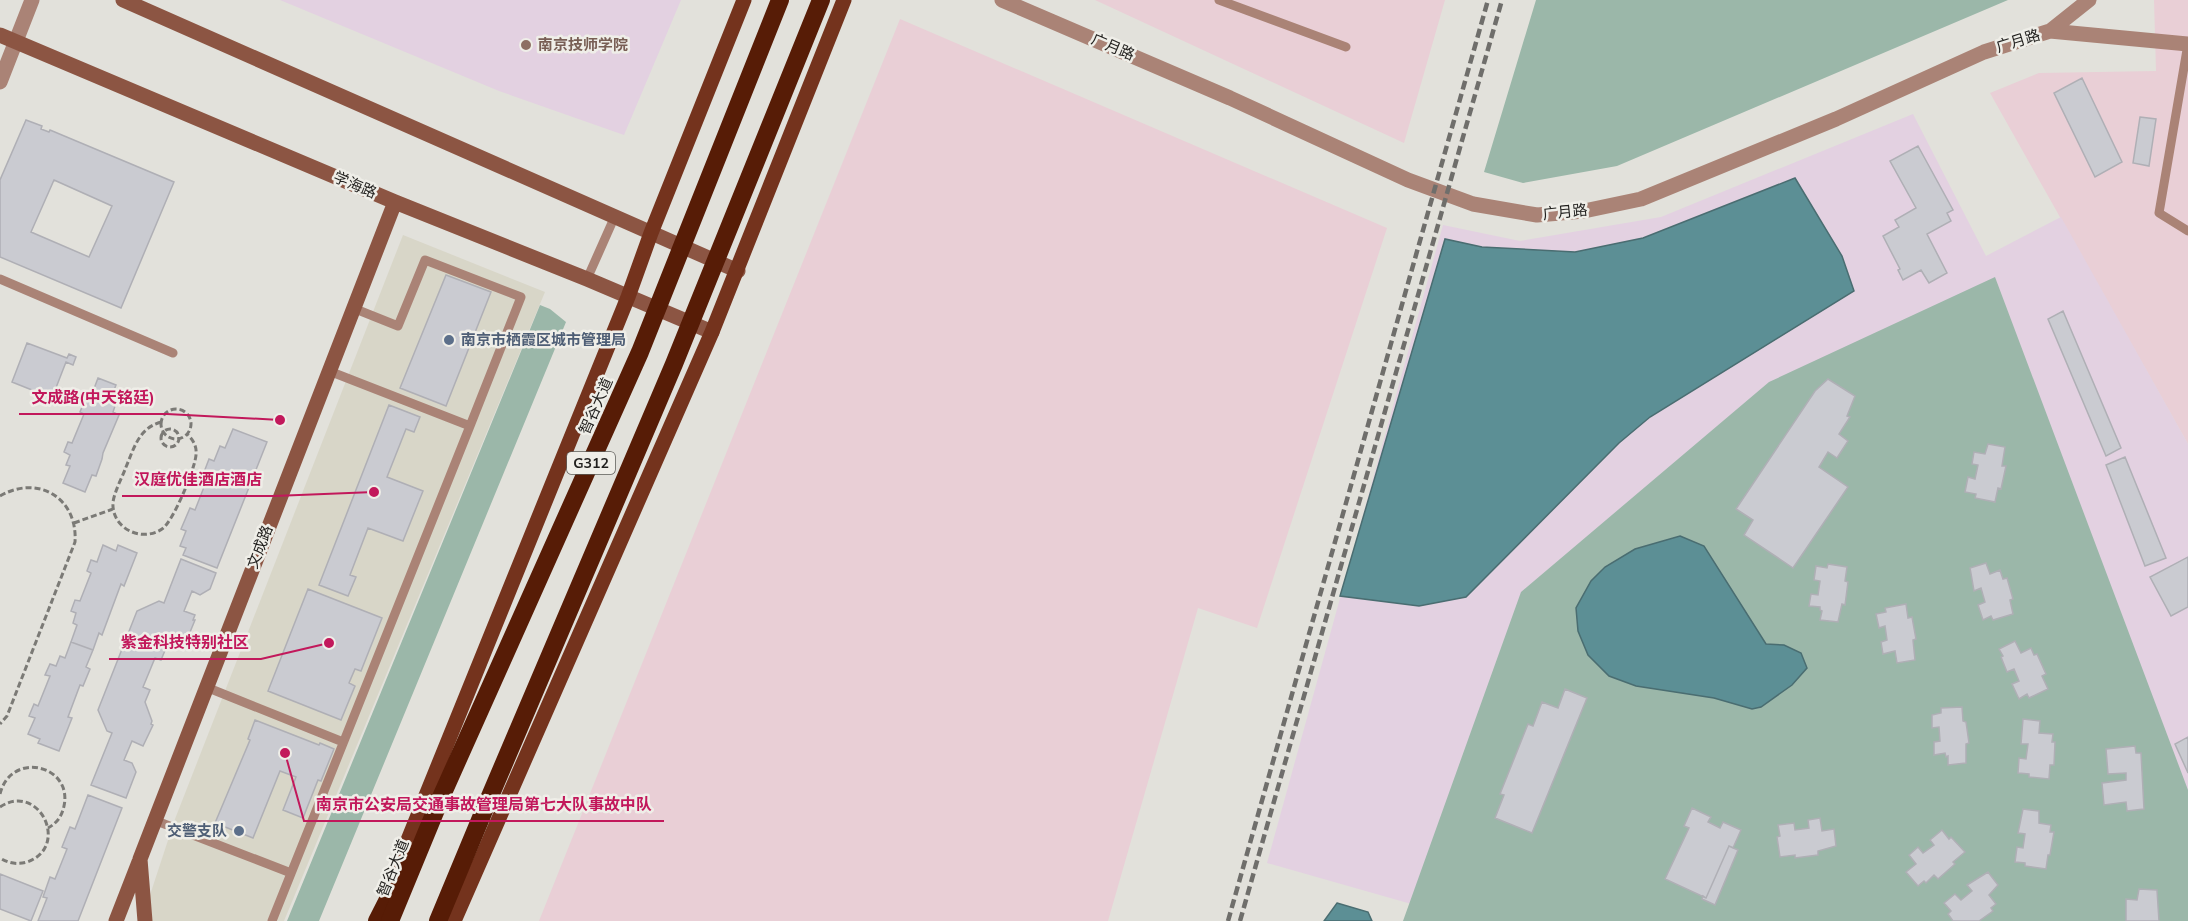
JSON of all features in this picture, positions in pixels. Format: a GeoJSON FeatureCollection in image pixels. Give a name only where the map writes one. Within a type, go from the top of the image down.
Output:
{"type":"FeatureCollection","features":[{"type":"Feature","properties":{"kind":"highway","name":"智谷大道"},"geometry":{"type":"LineString","coordinates":[[390,921],[442,795],[640,352],[780,0]]}},
{"type":"Feature","properties":{"kind":"highway","name":"G312"},"geometry":{"type":"LineString","coordinates":[[438,921],[674,364],[821,0]]}},
{"type":"Feature","properties":{"kind":"highway"},"geometry":{"type":"LineString","coordinates":[[376,921],[442,795]]}},
{"type":"Feature","properties":{"kind":"highway"},"geometry":{"type":"LineString","coordinates":[[446,921],[485,808]]}},
{"type":"Feature","properties":{"kind":"main road"},"geometry":{"type":"LineString","coordinates":[[123,0],[738,271]]}},
{"type":"Feature","properties":{"kind":"main road","name":"智谷大道"},"geometry":{"type":"LineString","coordinates":[[376,921],[628,297],[651,233],[744,0]]}},
{"type":"Feature","properties":{"kind":"main road"},"geometry":{"type":"LineString","coordinates":[[454,921],[738,271],[844,0]]}},
{"type":"Feature","properties":{"kind":"main road","name":"学海路"},"geometry":{"type":"LineString","coordinates":[[0,35],[395,202],[712,332]]}},
{"type":"Feature","properties":{"kind":"main road","name":"文成路"},"geometry":{"type":"LineString","coordinates":[[116,921],[395,202]]}},
{"type":"Feature","properties":{"kind":"main road","name":"文成路"},"geometry":{"type":"LineString","coordinates":[[141,859],[145,921]]}},
{"type":"Feature","properties":{"kind":"street"},"geometry":{"type":"LineString","coordinates":[[0,82],[32,0]]}},
{"type":"Feature","properties":{"kind":"street","name":"广月路"},"geometry":{"type":"LineString","coordinates":[[1002,0],[1230,98],[1408,180],[1473,204],[1537,215],[1584,210],[1641,199],[1836,119],[1983,52],[2050,32],[2089,0]]}},
{"type":"Feature","properties":{"kind":"street"},"geometry":{"type":"LineString","coordinates":[[2050,32],[2188,44]]}},
{"type":"Feature","properties":{"kind":"lane"},"geometry":{"type":"LineString","coordinates":[[1219,0],[1346,46]]}},
{"type":"Feature","properties":{"kind":"lane"},"geometry":{"type":"LineString","coordinates":[[2188,44],[2159,213],[2188,231]]}},
{"type":"Feature","properties":{"kind":"lane"},"geometry":{"type":"LineString","coordinates":[[587,279],[615,216]]}},
{"type":"Feature","properties":{"kind":"lane"},"geometry":{"type":"LineString","coordinates":[[272,921],[521,297],[425,260],[398,326],[354,308]]}},
{"type":"Feature","properties":{"kind":"lane"},"geometry":{"type":"LineString","coordinates":[[0,279],[173,353]]}},
{"type":"Feature","properties":{"kind":"lane"},"geometry":{"type":"LineString","coordinates":[[329,371],[470,426]]}},
{"type":"Feature","properties":{"kind":"lane"},"geometry":{"type":"LineString","coordinates":[[206,687],[344,742]]}},
{"type":"Feature","properties":{"kind":"lane"},"geometry":{"type":"LineString","coordinates":[[154,820],[291,873]]}},
{"type":"Feature","properties":{"kind":"path"},"geometry":{"type":"LineString","coordinates":[[161,422],[164,432],[171,439],[179,439],[188,435],[190,429],[190,418],[182,410],[170,411],[165,414],[161,422],[149,427],[140,437],[115,494],[113,509],[123,527],[135,534],[151,534],[165,527],[173,516],[196,456],[195,444],[188,435]]}},
{"type":"Feature","properties":{"kind":"path"},"geometry":{"type":"LineString","coordinates":[[168,429],[177,432],[179,439],[176,445],[167,446],[161,440],[168,429]]}},
{"type":"Feature","properties":{"kind":"path"},"geometry":{"type":"LineString","coordinates":[[0,496],[18,488],[38,488],[47,491],[64,503],[74,524],[75,542],[7,716],[0,724]]}},
{"type":"Feature","properties":{"kind":"path"},"geometry":{"type":"LineString","coordinates":[[74,524],[113,509]]}},
{"type":"Feature","properties":{"kind":"path"},"geometry":{"type":"LineString","coordinates":[[0,794],[6,779],[21,768],[40,767],[49,771],[62,784],[65,803],[58,820],[48,828]]}},
{"type":"Feature","properties":{"kind":"path"},"geometry":{"type":"LineString","coordinates":[[0,807],[13,801],[30,803],[44,815],[48,828],[44,849],[30,861],[13,863],[0,858]]}},
{"type":"Feature","properties":{"kind":"shaded area","name":"南京技师学院"},"geometry":{"type":"Polygon","coordinates":[[[280,0],[681,0],[624,135],[499,91],[280,0]]]}},
{"type":"Feature","properties":{"kind":"shaded area"},"geometry":{"type":"Polygon","coordinates":[[[1095,0],[1445,0],[1404,143],[1095,0]]]}},
{"type":"Feature","properties":{"kind":"shaded area"},"geometry":{"type":"Polygon","coordinates":[[[2154,0],[2188,0],[2188,444],[1990,93],[2039,73],[2156,71],[2154,0]]]}},
{"type":"Feature","properties":{"kind":"shaded area"},"geometry":{"type":"Polygon","coordinates":[[[900,19],[1387,228],[1257,628],[1198,608],[1108,921],[539,921],[900,19]]]}},
{"type":"Feature","properties":{"kind":"shaded area"},"geometry":{"type":"Polygon","coordinates":[[[1913,114],[1986,256],[2061,217],[2188,444],[2188,921],[1471,921],[1267,863],[1443,225],[1520,241],[1661,217],[1913,114]]]}},
{"type":"Feature","properties":{"kind":"shaded area"},"geometry":{"type":"Polygon","coordinates":[[[403,235],[545,292],[284,921],[152,921],[150,895],[175,819],[403,235]]]}},
{"type":"Feature","properties":{"kind":"green space"},"geometry":{"type":"Polygon","coordinates":[[[1536,0],[2008,0],[1617,166],[1523,183],[1484,172],[1536,0]]]}},
{"type":"Feature","properties":{"kind":"green space"},"geometry":{"type":"Polygon","coordinates":[[[1995,277],[2188,790],[2188,921],[1403,921],[1521,592],[1769,382],[1995,277]]]}},
{"type":"Feature","properties":{"kind":"green space"},"geometry":{"type":"Polygon","coordinates":[[[540,305],[550,309],[566,322],[319,921],[287,921],[540,305]]]}},
{"type":"Feature","properties":{"kind":"water"},"geometry":{"type":"Polygon","coordinates":[[[1795,178],[1842,256],[1854,291],[1650,417],[1619,443],[1466,597],[1419,606],[1340,596],[1445,239],[1482,247],[1575,252],[1643,238],[1795,178]]]}},
{"type":"Feature","properties":{"kind":"water"},"geometry":{"type":"Polygon","coordinates":[[[1680,536],[1704,546],[1766,644],[1784,645],[1801,653],[1807,668],[1792,685],[1761,707],[1752,709],[1714,698],[1636,686],[1609,676],[1588,655],[1578,631],[1576,608],[1591,581],[1605,567],[1635,549],[1680,536]]]}},
{"type":"Feature","properties":{"kind":"water"},"geometry":{"type":"Polygon","coordinates":[[[1337,903],[1368,912],[1372,921],[1324,921],[1337,903]]]}},
{"type":"Feature","properties":{"kind":"building"},"geometry":{"type":"Polygon","coordinates":[[[2082,78],[2122,162],[2095,177],[2054,93],[2082,78]]]}},
{"type":"Feature","properties":{"kind":"building"},"geometry":{"type":"Polygon","coordinates":[[[2140,117],[2156,119],[2149,166],[2133,163],[2140,117]]]}},
{"type":"Feature","properties":{"kind":"building"},"geometry":{"type":"Polygon","coordinates":[[[26,120],[42,126],[41,129],[49,132],[50,130],[174,182],[121,308],[0,257],[0,180],[26,120]],[[54,180],[31,232],[89,257],[112,206],[54,180]]]}},
{"type":"Feature","properties":{"kind":"building"},"geometry":{"type":"Polygon","coordinates":[[[1918,146],[1953,210],[1947,213],[1951,221],[1927,234],[1947,273],[1929,283],[1921,270],[1903,280],[1898,270],[1900,269],[1883,236],[1899,227],[1895,220],[1916,208],[1890,161],[1918,146]]]}},
{"type":"Feature","properties":{"kind":"building"},"geometry":{"type":"Polygon","coordinates":[[[446,275],[491,292],[446,406],[400,388],[446,275]]]}},
{"type":"Feature","properties":{"kind":"building"},"geometry":{"type":"Polygon","coordinates":[[[2063,311],[2121,448],[2106,456],[2048,319],[2063,311]]]}},
{"type":"Feature","properties":{"kind":"building"},"geometry":{"type":"Polygon","coordinates":[[[27,343],[67,358],[69,354],[76,357],[73,365],[66,362],[52,398],[12,382],[27,343]]]}},
{"type":"Feature","properties":{"kind":"building"},"geometry":{"type":"Polygon","coordinates":[[[98,378],[116,385],[111,398],[114,399],[112,404],[115,406],[113,412],[119,415],[96,476],[92,475],[85,492],[63,483],[70,466],[66,465],[70,455],[64,452],[68,442],[72,443],[84,414],[80,412],[88,393],[92,394],[98,378]]]}},
{"type":"Feature","properties":{"kind":"building"},"geometry":{"type":"Polygon","coordinates":[[[1828,379],[1855,396],[1847,416],[1850,417],[1839,434],[1848,441],[1837,458],[1828,452],[1819,467],[1848,487],[1793,568],[1744,535],[1753,520],[1736,509],[1815,391],[1828,379]]]}},
{"type":"Feature","properties":{"kind":"building"},"geometry":{"type":"Polygon","coordinates":[[[389,405],[420,417],[414,432],[406,429],[387,477],[423,491],[403,541],[368,528],[350,575],[356,577],[348,596],[319,585],[389,405]]]}},
{"type":"Feature","properties":{"kind":"building"},"geometry":{"type":"Polygon","coordinates":[[[233,429],[267,442],[217,568],[183,555],[186,548],[180,546],[186,531],[181,529],[190,508],[195,510],[206,482],[201,480],[209,459],[214,461],[220,446],[225,448],[233,429]]]}},
{"type":"Feature","properties":{"kind":"building"},"geometry":{"type":"Polygon","coordinates":[[[1988,444],[2005,447],[2002,466],[2006,466],[2001,489],[1998,488],[1995,502],[1975,498],[1976,494],[1965,492],[1968,477],[1975,479],[1978,465],[1972,464],[1974,452],[1985,454],[1988,444]]]}},
{"type":"Feature","properties":{"kind":"building"},"geometry":{"type":"Polygon","coordinates":[[[2125,457],[2166,558],[2145,566],[2106,465],[2125,457]]]}},
{"type":"Feature","properties":{"kind":"building"},"geometry":{"type":"Polygon","coordinates":[[[103,545],[116,551],[118,545],[137,553],[124,586],[121,584],[102,635],[99,633],[93,650],[71,642],[77,625],[73,623],[76,613],[71,611],[75,600],[80,601],[91,573],[87,571],[91,560],[97,562],[103,545]]]}},
{"type":"Feature","properties":{"kind":"building"},"geometry":{"type":"Polygon","coordinates":[[[2188,557],[2188,607],[2171,616],[2150,577],[2188,557]]]}},
{"type":"Feature","properties":{"kind":"building"},"geometry":{"type":"Polygon","coordinates":[[[181,559],[216,573],[210,589],[200,595],[192,591],[184,611],[195,615],[188,637],[166,648],[161,660],[155,658],[143,687],[150,690],[145,702],[153,725],[143,746],[132,741],[124,760],[132,763],[136,772],[126,798],[91,785],[112,733],[107,731],[98,710],[137,611],[159,601],[164,603],[181,559]]]}},
{"type":"Feature","properties":{"kind":"building"},"geometry":{"type":"Polygon","coordinates":[[[1986,563],[1990,574],[2000,570],[2003,579],[2007,578],[2013,599],[2010,600],[2013,614],[1993,620],[1991,616],[1983,620],[1978,605],[1985,602],[1981,588],[1974,591],[1970,568],[1986,563]]]}},
{"type":"Feature","properties":{"kind":"building"},"geometry":{"type":"Polygon","coordinates":[[[1828,564],[1847,567],[1845,605],[1842,604],[1838,622],[1820,620],[1822,611],[1820,607],[1809,606],[1811,594],[1818,595],[1820,581],[1814,580],[1816,566],[1827,568],[1828,564]]]}},
{"type":"Feature","properties":{"kind":"building"},"geometry":{"type":"Polygon","coordinates":[[[308,589],[382,618],[361,671],[355,669],[349,683],[355,686],[341,720],[268,691],[308,589]]]}},
{"type":"Feature","properties":{"kind":"building"},"geometry":{"type":"Polygon","coordinates":[[[1906,604],[1908,618],[1912,617],[1916,639],[1913,640],[1915,660],[1897,663],[1895,651],[1883,654],[1881,642],[1887,640],[1885,626],[1879,628],[1876,614],[1886,612],[1885,608],[1906,604]]]}},
{"type":"Feature","properties":{"kind":"building"},"geometry":{"type":"Polygon","coordinates":[[[2015,641],[2021,653],[2031,648],[2034,655],[2037,654],[2046,674],[2042,676],[2048,689],[2029,698],[2027,694],[2019,699],[2012,684],[2019,681],[2014,669],[2007,672],[1999,649],[2015,641]]]}},
{"type":"Feature","properties":{"kind":"building"},"geometry":{"type":"Polygon","coordinates":[[[71,642],[93,650],[86,667],[90,669],[83,686],[80,685],[68,717],[72,718],[59,751],[38,743],[40,739],[28,734],[35,718],[29,716],[34,704],[38,706],[50,676],[45,675],[50,664],[56,666],[60,656],[65,658],[71,642]]]}},
{"type":"Feature","properties":{"kind":"building"},"geometry":{"type":"Polygon","coordinates":[[[1565,689],[1587,698],[1532,833],[1495,818],[1504,795],[1500,794],[1528,724],[1533,726],[1542,702],[1558,708],[1565,689]]]}},
{"type":"Feature","properties":{"kind":"building"},"geometry":{"type":"Polygon","coordinates":[[[1962,707],[1969,743],[1966,744],[1966,763],[1948,765],[1948,756],[1946,757],[1945,753],[1934,755],[1934,742],[1940,741],[1939,727],[1932,728],[1932,715],[1941,713],[1941,708],[1962,707]]]}},
{"type":"Feature","properties":{"kind":"building"},"geometry":{"type":"Polygon","coordinates":[[[2023,719],[2040,721],[2039,733],[2053,734],[2054,765],[2050,765],[2049,779],[2029,777],[2029,774],[2018,773],[2019,758],[2026,759],[2028,744],[2021,744],[2023,719]]]}},
{"type":"Feature","properties":{"kind":"building"},"geometry":{"type":"Polygon","coordinates":[[[255,720],[334,749],[321,781],[318,780],[303,818],[283,810],[296,777],[280,771],[253,838],[215,823],[250,740],[248,739],[255,720]]]}},
{"type":"Feature","properties":{"kind":"building"},"geometry":{"type":"Polygon","coordinates":[[[2188,737],[2188,773],[2175,744],[2188,737]]]}},
{"type":"Feature","properties":{"kind":"building"},"geometry":{"type":"Polygon","coordinates":[[[2135,746],[2136,753],[2141,753],[2144,809],[2127,811],[2126,802],[2104,805],[2102,783],[2126,780],[2126,773],[2108,774],[2106,749],[2135,746]]]}},
{"type":"Feature","properties":{"kind":"building"},"geometry":{"type":"Polygon","coordinates":[[[88,795],[122,808],[78,921],[38,921],[47,898],[43,897],[50,877],[55,879],[67,849],[62,847],[70,827],[75,829],[88,795]]]}},
{"type":"Feature","properties":{"kind":"building"},"geometry":{"type":"Polygon","coordinates":[[[1692,808],[1711,817],[1708,822],[1720,828],[1723,822],[1741,830],[1733,848],[1729,846],[1706,898],[1665,879],[1689,828],[1684,826],[1692,808]]]}},
{"type":"Feature","properties":{"kind":"building"},"geometry":{"type":"Polygon","coordinates":[[[2023,809],[2039,811],[2039,823],[2051,825],[2050,832],[2054,832],[2046,869],[2015,862],[2017,847],[2023,848],[2025,834],[2018,833],[2023,809]]]}},
{"type":"Feature","properties":{"kind":"building"},"geometry":{"type":"Polygon","coordinates":[[[1820,818],[1822,831],[1834,829],[1836,846],[1818,851],[1818,855],[1780,857],[1778,825],[1794,823],[1795,830],[1809,828],[1808,820],[1820,818]]]}},
{"type":"Feature","properties":{"kind":"building"},"geometry":{"type":"Polygon","coordinates":[[[1942,830],[1965,852],[1938,879],[1934,875],[1926,883],[1924,881],[1918,886],[1906,872],[1916,864],[1909,855],[1918,847],[1923,853],[1934,845],[1930,840],[1942,830]]]}},
{"type":"Feature","properties":{"kind":"building"},"geometry":{"type":"Polygon","coordinates":[[[1729,846],[1738,850],[1715,905],[1702,899],[1703,896],[1706,898],[1729,846]]]}},
{"type":"Feature","properties":{"kind":"building"},"geometry":{"type":"Polygon","coordinates":[[[1988,872],[1998,885],[1989,895],[1996,904],[1991,908],[1993,911],[1979,921],[1953,921],[1948,914],[1951,911],[1944,903],[1955,894],[1961,900],[1972,891],[1967,885],[1988,872]]]}},
{"type":"Feature","properties":{"kind":"building"},"geometry":{"type":"Polygon","coordinates":[[[0,874],[43,891],[31,921],[0,909],[0,874]]]}},
{"type":"Feature","properties":{"kind":"building"},"geometry":{"type":"Polygon","coordinates":[[[2139,889],[2157,890],[2159,921],[2126,921],[2126,899],[2137,900],[2139,889]]]}},
{"type":"Feature","properties":{"kind":"railway"},"geometry":{"type":"LineString","coordinates":[[1228,921],[1488,0]]}},
{"type":"Feature","properties":{"kind":"railway"},"geometry":{"type":"LineString","coordinates":[[1240,921],[1502,0]]}},
{"type":"Feature","properties":{"kind":"place","name":"南京技师学院"},"geometry":{"type":"Point","coordinates":[526,45]}},
{"type":"Feature","properties":{"kind":"place","name":"南京市栖霞区城市管理局"},"geometry":{"type":"Point","coordinates":[449,340]}},
{"type":"Feature","properties":{"kind":"place","name":"文成路(中天铭廷)"},"geometry":{"type":"Point","coordinates":[280,420]}},
{"type":"Feature","properties":{"kind":"place","name":"汉庭优佳酒店酒店"},"geometry":{"type":"Point","coordinates":[374,492]}},
{"type":"Feature","properties":{"kind":"place","name":"紫金科技特别社区"},"geometry":{"type":"Point","coordinates":[329,643]}},
{"type":"Feature","properties":{"kind":"place","name":"南京市公安局交通事故管理局第七大队事故中队"},"geometry":{"type":"Point","coordinates":[285,753]}},
{"type":"Feature","properties":{"kind":"place","name":"交警支队"},"geometry":{"type":"Point","coordinates":[239,831]}}]}
